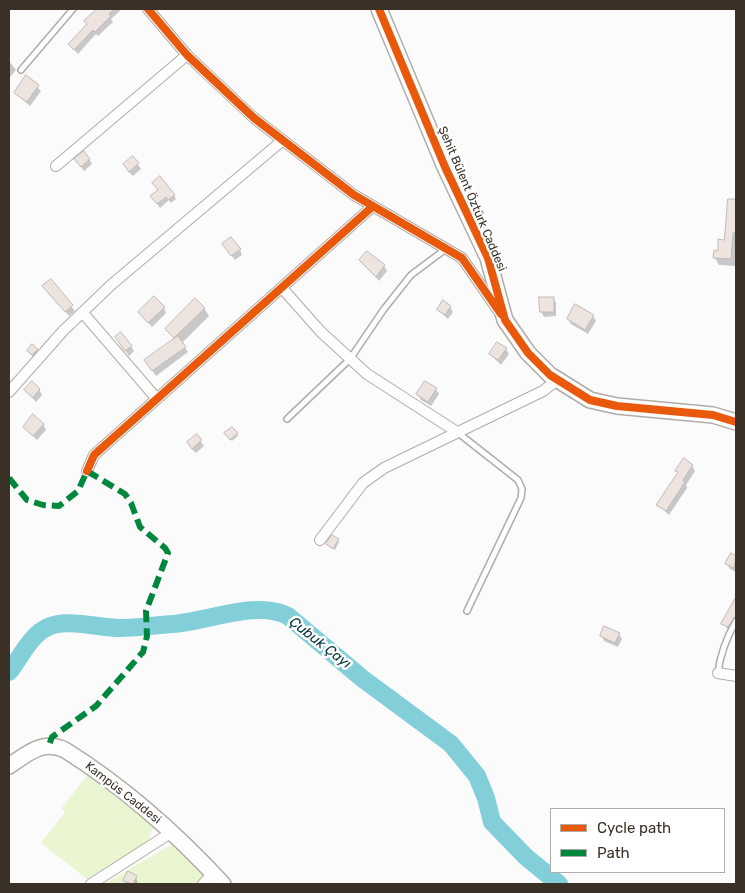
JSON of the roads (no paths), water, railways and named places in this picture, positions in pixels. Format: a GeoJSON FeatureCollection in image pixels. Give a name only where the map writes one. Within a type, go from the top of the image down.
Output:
{"type":"FeatureCollection","features":[{"type":"Feature","properties":{"kind":"street"},"geometry":{"type":"LineString","coordinates":[[148,9],[187,55],[237,105],[337,183],[372,207],[462,258],[505,320]]}},
{"type":"Feature","properties":{"kind":"street","name":"Şehit Bülent Öztürk Caddesi"},"geometry":{"type":"LineString","coordinates":[[379,9],[445,167],[488,258],[505,320],[528,353],[557,380],[577,394],[601,403],[713,415],[736,422]]}},
{"type":"Feature","properties":{"kind":"street"},"geometry":{"type":"LineString","coordinates":[[56,166],[187,55]]}},
{"type":"Feature","properties":{"kind":"street"},"geometry":{"type":"LineString","coordinates":[[9,392],[111,285],[283,140]]}},
{"type":"Feature","properties":{"kind":"street"},"geometry":{"type":"LineString","coordinates":[[87,471],[94,455],[372,207]]}},
{"type":"Feature","properties":{"kind":"street"},"geometry":{"type":"LineString","coordinates":[[282,288],[300,310],[367,374],[457,432]]}},
{"type":"Feature","properties":{"kind":"street"},"geometry":{"type":"LineString","coordinates":[[83,313],[157,399]]}},
{"type":"Feature","properties":{"kind":"street"},"geometry":{"type":"LineString","coordinates":[[320,540],[363,483],[384,468],[543,391],[557,380]]}},
{"type":"Feature","properties":{"kind":"street"},"geometry":{"type":"LineString","coordinates":[[718,674],[736,676]]}},
{"type":"Feature","properties":{"kind":"street","name":"Kampüs Caddesi"},"geometry":{"type":"LineString","coordinates":[[9,766],[46,744],[55,745],[117,786],[172,832],[208,879],[223,884]]}},
{"type":"Feature","properties":{"kind":"street"},"geometry":{"type":"LineString","coordinates":[[91,884],[172,832]]}},
{"type":"Feature","properties":{"kind":"lane"},"geometry":{"type":"LineString","coordinates":[[21,70],[73,9]]}},
{"type":"Feature","properties":{"kind":"lane"},"geometry":{"type":"LineString","coordinates":[[287,419],[350,359],[384,309],[411,275],[447,248]]}},
{"type":"Feature","properties":{"kind":"lane"},"geometry":{"type":"LineString","coordinates":[[457,432],[514,477],[522,489],[521,498],[481,578],[467,611]]}},
{"type":"Feature","properties":{"kind":"lane"},"geometry":{"type":"LineString","coordinates":[[718,674],[719,662],[727,637],[736,621]]}},
{"type":"Feature","properties":{"kind":"waterway","name":"Çubuk Çayı"},"geometry":{"type":"LineString","coordinates":[[9,672],[36,635],[55,624],[73,623],[112,628],[133,628],[173,624],[232,613],[262,610],[288,616],[363,679],[451,744],[477,776],[486,798],[492,822],[526,857],[559,884]]}}]}
